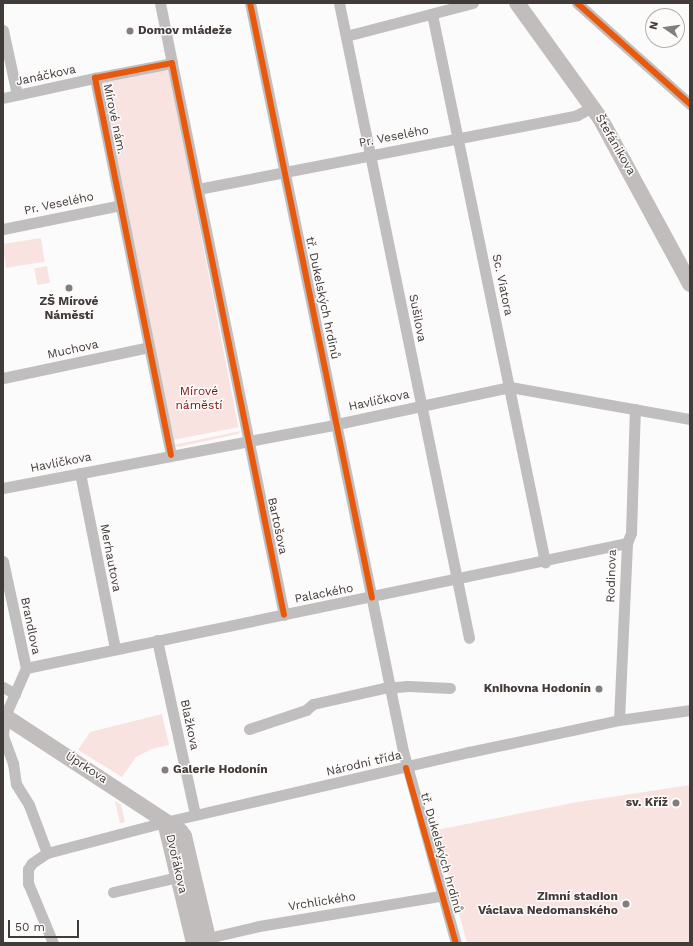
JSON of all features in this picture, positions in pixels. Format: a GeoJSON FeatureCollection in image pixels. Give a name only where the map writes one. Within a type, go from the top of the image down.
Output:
{"type":"FeatureCollection","features":[{"type":"Feature","properties":{"kind":"main road","name":"Štefánikova"},"geometry":{"type":"LineString","coordinates":[[522,7],[593,108],[690,284]]}},
{"type":"Feature","properties":{"kind":"main road","name":"Úprkova"},"geometry":{"type":"LineString","coordinates":[[4,716],[166,822]]}},
{"type":"Feature","properties":{"kind":"main road","name":"Dvořákova"},"geometry":{"type":"LineString","coordinates":[[166,822],[178,877],[204,941]]}},
{"type":"Feature","properties":{"kind":"main road","name":"Dvořákova"},"geometry":{"type":"LineString","coordinates":[[166,822],[184,836],[204,941]]}},
{"type":"Feature","properties":{"kind":"street"},"geometry":{"type":"LineString","coordinates":[[160,3],[248,441]]}},
{"type":"Feature","properties":{"kind":"street","name":"tř. Dukelských hrdinů"},"geometry":{"type":"LineString","coordinates":[[250,3],[406,768],[441,896],[456,943]]}},
{"type":"Feature","properties":{"kind":"street","name":"Sušilova"},"geometry":{"type":"LineString","coordinates":[[339,3],[469,638]]}},
{"type":"Feature","properties":{"kind":"street"},"geometry":{"type":"LineString","coordinates":[[346,36],[473,3]]}},
{"type":"Feature","properties":{"kind":"street"},"geometry":{"type":"LineString","coordinates":[[577,3],[690,104]]}},
{"type":"Feature","properties":{"kind":"street","name":"Sc. Viatora"},"geometry":{"type":"LineString","coordinates":[[432,14],[545,562]]}},
{"type":"Feature","properties":{"kind":"street"},"geometry":{"type":"LineString","coordinates":[[3,30],[16,96]]}},
{"type":"Feature","properties":{"kind":"street","name":"Mírové nám."},"geometry":{"type":"LineString","coordinates":[[171,455],[148,347],[95,78],[172,63]]}},
{"type":"Feature","properties":{"kind":"street","name":"Janáčkova"},"geometry":{"type":"LineString","coordinates":[[3,98],[95,78]]}},
{"type":"Feature","properties":{"kind":"street","name":"Pr. Veselého"},"geometry":{"type":"LineString","coordinates":[[198,189],[458,137],[577,115],[593,108]]}},
{"type":"Feature","properties":{"kind":"street","name":"Pr. Veselého"},"geometry":{"type":"LineString","coordinates":[[3,229],[121,205]]}},
{"type":"Feature","properties":{"kind":"street","name":"Muchova"},"geometry":{"type":"LineString","coordinates":[[3,378],[148,347]]}},
{"type":"Feature","properties":{"kind":"street","name":"Havlíčkova"},"geometry":{"type":"LineString","coordinates":[[3,488],[337,424],[510,387],[690,419]]}},
{"type":"Feature","properties":{"kind":"street","name":"Rodinova"},"geometry":{"type":"LineString","coordinates":[[619,720],[627,543],[631,533],[635,409]]}},
{"type":"Feature","properties":{"kind":"street","name":"Bartošova"},"geometry":{"type":"LineString","coordinates":[[248,441],[284,615]]}},
{"type":"Feature","properties":{"kind":"street","name":"Merhautova"},"geometry":{"type":"LineString","coordinates":[[80,473],[115,648]]}},
{"type":"Feature","properties":{"kind":"street","name":"Palackého"},"geometry":{"type":"LineString","coordinates":[[26,668],[115,648],[372,598],[545,562],[627,543]]}},
{"type":"Feature","properties":{"kind":"street","name":"Brandlova"},"geometry":{"type":"LineString","coordinates":[[3,561],[5,581],[26,668],[4,716],[3,736],[13,762],[16,784],[29,805],[47,853]]}},
{"type":"Feature","properties":{"kind":"street","name":"Blažkova"},"geometry":{"type":"LineString","coordinates":[[157,640],[195,815]]}},
{"type":"Feature","properties":{"kind":"street"},"geometry":{"type":"LineString","coordinates":[[3,687],[15,694]]}},
{"type":"Feature","properties":{"kind":"street"},"geometry":{"type":"LineString","coordinates":[[248,729],[306,710],[313,704],[389,688],[450,688]]}},
{"type":"Feature","properties":{"kind":"street","name":"Národní třída"},"geometry":{"type":"LineString","coordinates":[[47,853],[195,815],[619,720],[690,710]]}},
{"type":"Feature","properties":{"kind":"street"},"geometry":{"type":"LineString","coordinates":[[47,853],[32,863],[28,869],[28,883],[53,943]]}},
{"type":"Feature","properties":{"kind":"street"},"geometry":{"type":"LineString","coordinates":[[113,892],[178,877]]}},
{"type":"Feature","properties":{"kind":"street","name":"Vrchlického"},"geometry":{"type":"LineString","coordinates":[[204,941],[259,926],[441,896]]}},
{"type":"Feature","properties":{"kind":"green space","name":"Mírové náměstí"},"geometry":{"type":"Polygon","coordinates":[[[169,70],[238,427],[170,441],[100,83],[169,70]]]}},
{"type":"Feature","properties":{"kind":"green space"},"geometry":{"type":"Polygon","coordinates":[[[41,238],[45,262],[6,268],[3,244],[41,238]]]}},
{"type":"Feature","properties":{"kind":"green space"},"geometry":{"type":"Polygon","coordinates":[[[47,266],[50,283],[37,285],[34,268],[47,266]]]}},
{"type":"Feature","properties":{"kind":"green space"},"geometry":{"type":"Polygon","coordinates":[[[241,431],[238,434],[178,447],[173,445],[241,431]]]}},
{"type":"Feature","properties":{"kind":"green space"},"geometry":{"type":"Polygon","coordinates":[[[162,714],[169,745],[152,749],[136,757],[122,777],[78,750],[90,732],[162,714]]]}},
{"type":"Feature","properties":{"kind":"green space"},"geometry":{"type":"Polygon","coordinates":[[[690,785],[690,943],[467,943],[436,830],[578,802],[690,785]]]}},
{"type":"Feature","properties":{"kind":"green space"},"geometry":{"type":"Polygon","coordinates":[[[115,801],[121,805],[125,822],[120,823],[115,801]]]}},
{"type":"Feature","properties":{"kind":"cycle path"},"geometry":{"type":"LineString","coordinates":[[250,3],[372,598]]}},
{"type":"Feature","properties":{"kind":"cycle path"},"geometry":{"type":"LineString","coordinates":[[577,3],[690,104]]}},
{"type":"Feature","properties":{"kind":"cycle path"},"geometry":{"type":"LineString","coordinates":[[171,455],[95,78],[172,63],[284,615]]}},
{"type":"Feature","properties":{"kind":"cycle path"},"geometry":{"type":"LineString","coordinates":[[406,768],[456,943]]}},
{"type":"Feature","properties":{"kind":"place","name":"Domov mládeže"},"geometry":{"type":"Point","coordinates":[130,31]}},
{"type":"Feature","properties":{"kind":"place","name":"ZŠ Mírové Náměstí"},"geometry":{"type":"Point","coordinates":[69,288]}},
{"type":"Feature","properties":{"kind":"place","name":"Knihovna Hodonín"},"geometry":{"type":"Point","coordinates":[599,689]}},
{"type":"Feature","properties":{"kind":"place","name":"Galerie Hodonín"},"geometry":{"type":"Point","coordinates":[165,770]}},
{"type":"Feature","properties":{"kind":"place","name":"sv. Kříž"},"geometry":{"type":"Point","coordinates":[676,803]}},
{"type":"Feature","properties":{"kind":"place","name":"Zimní stadion Václava Nedomanského"},"geometry":{"type":"Point","coordinates":[626,904]}}]}
